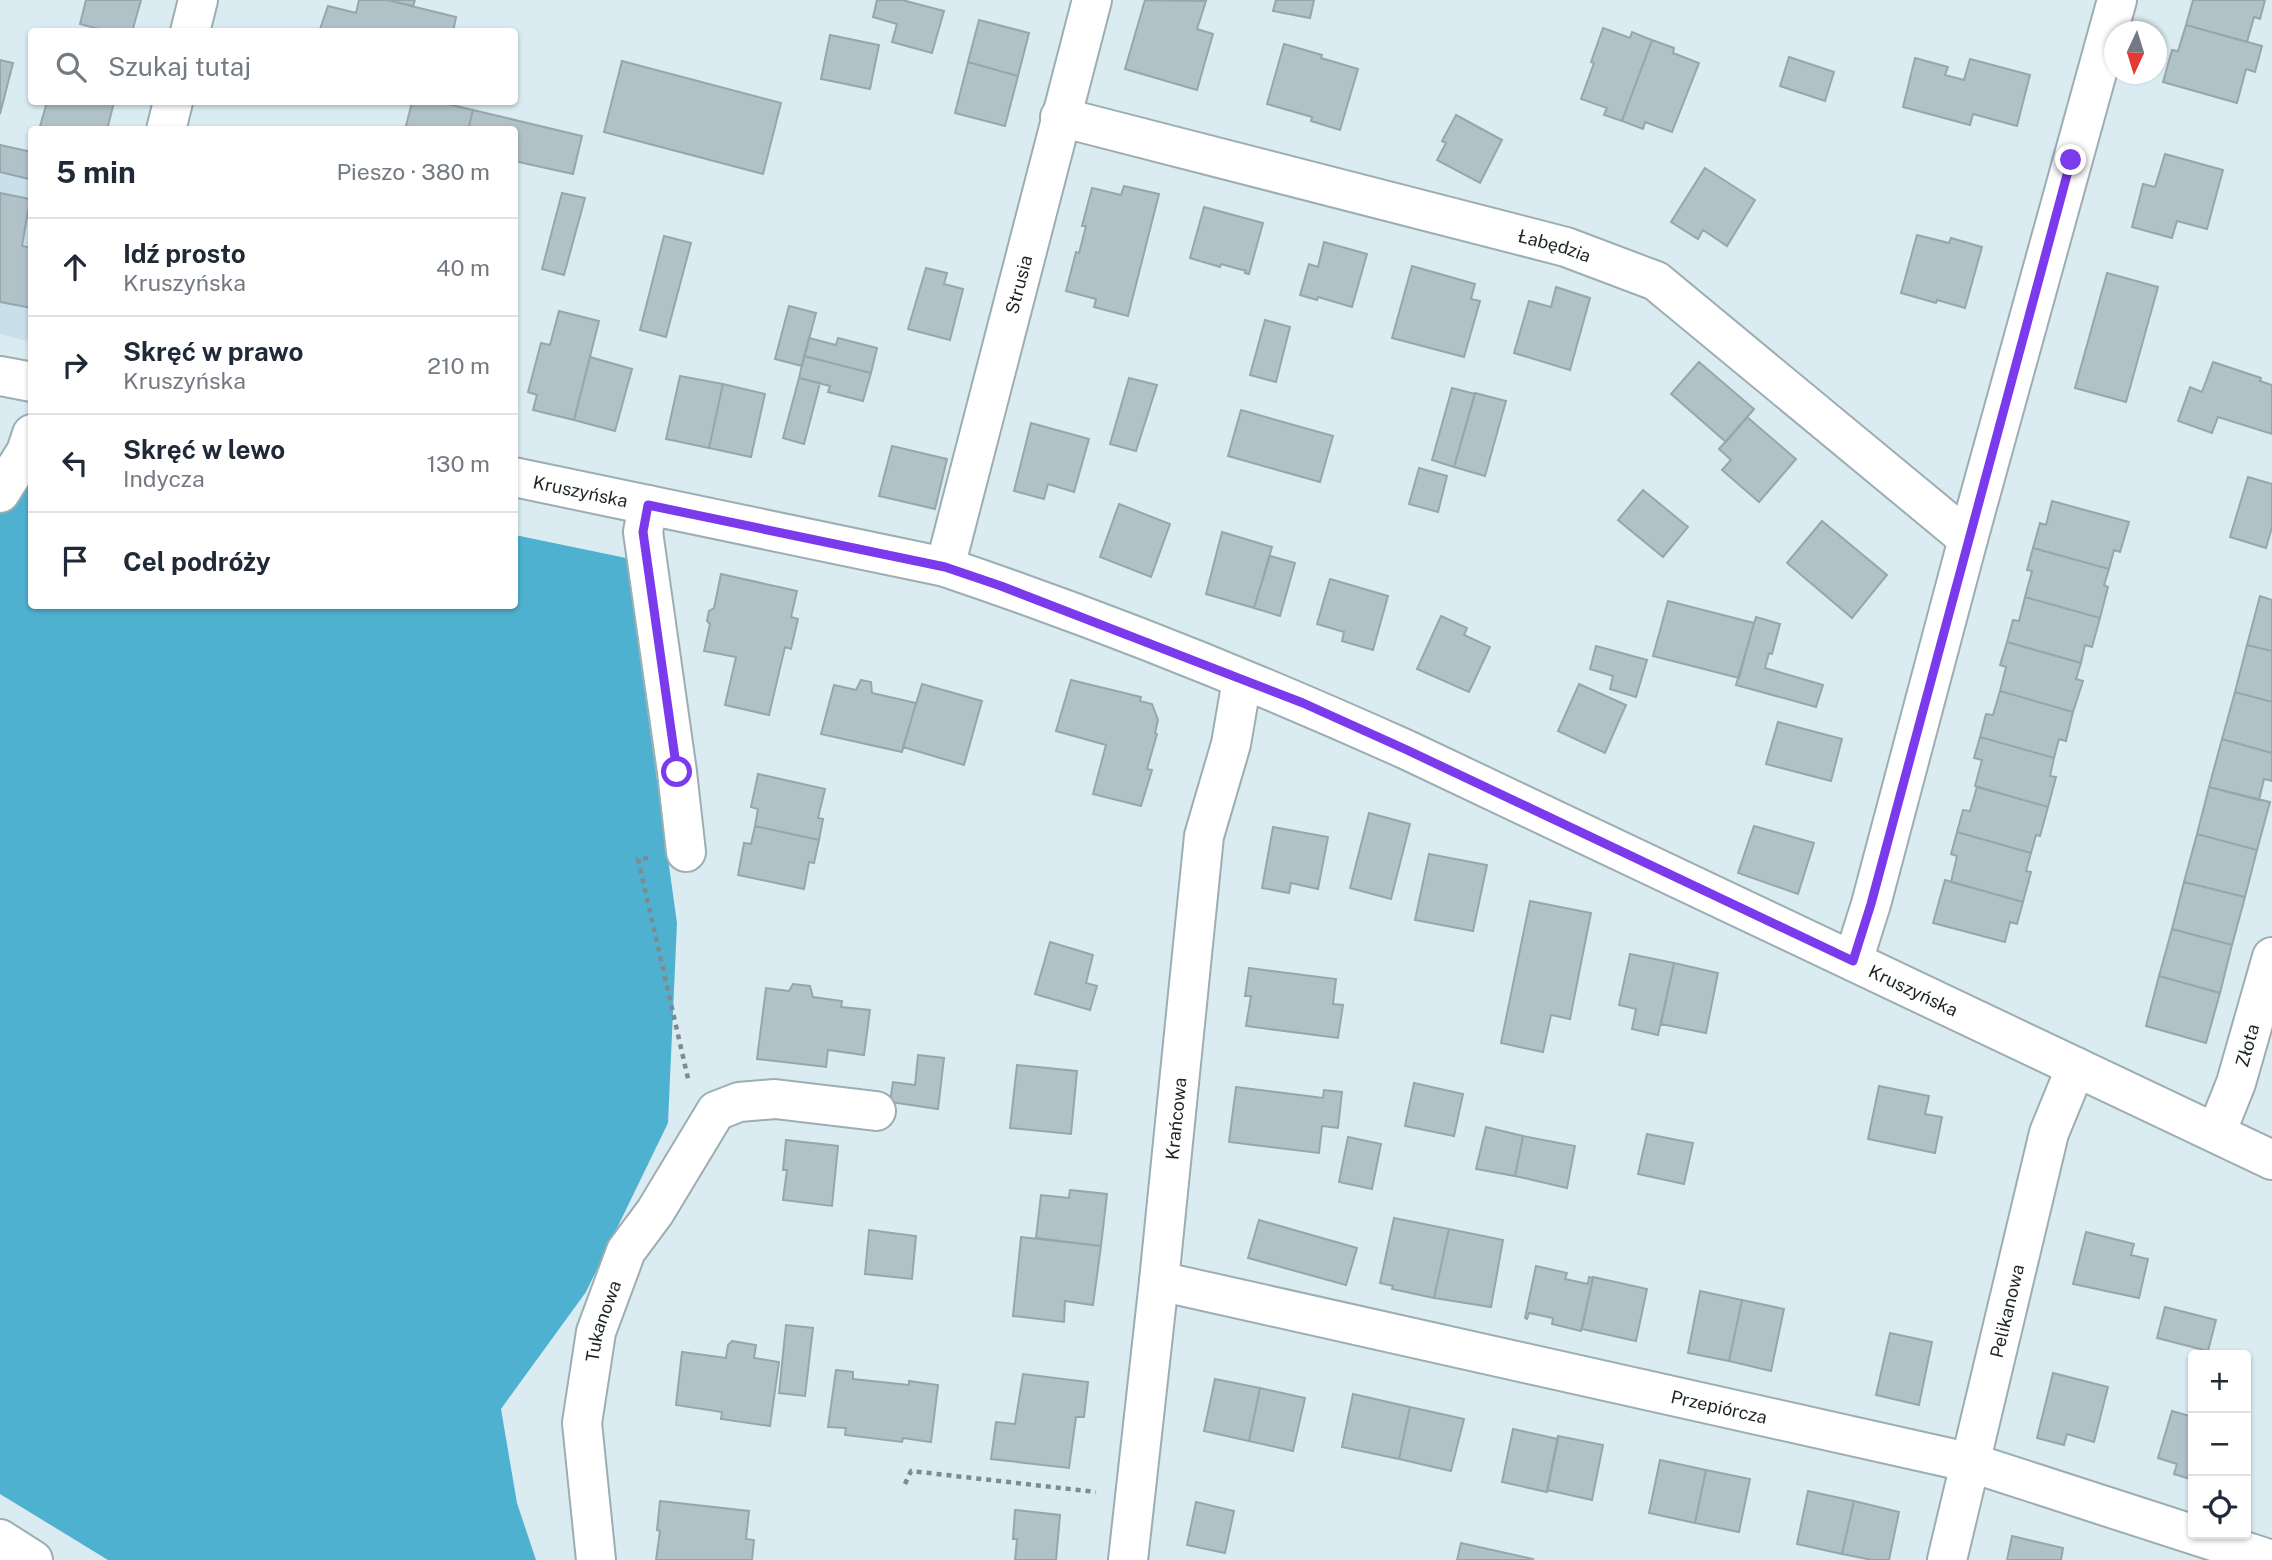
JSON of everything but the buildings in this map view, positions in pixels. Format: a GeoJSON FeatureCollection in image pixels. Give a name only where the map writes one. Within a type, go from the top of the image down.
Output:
{"type":"FeatureCollection","features":[{"type":"Feature","properties":{"kind":"street"},"geometry":{"type":"LineString","coordinates":[[191,28],[198,0]]}},
{"type":"Feature","properties":{"kind":"street","name":"Strusia"},"geometry":{"type":"LineString","coordinates":[[945,567],[1092,0]]}},
{"type":"Feature","properties":{"kind":"street"},"geometry":{"type":"LineString","coordinates":[[1853,961],[1871,904],[1968,539],[2117,0]]}},
{"type":"Feature","properties":{"kind":"street"},"geometry":{"type":"LineString","coordinates":[[167,126],[172,105]]}},
{"type":"Feature","properties":{"kind":"street","name":"Łabędzia"},"geometry":{"type":"LineString","coordinates":[[1060,117],[1566,247],[1656,281],[1968,539]]}},
{"type":"Feature","properties":{"kind":"street"},"geometry":{"type":"LineString","coordinates":[[0,376],[28,381]]}},
{"type":"Feature","properties":{"kind":"street"},"geometry":{"type":"LineString","coordinates":[[0,494],[28,446]]}},
{"type":"Feature","properties":{"kind":"street","name":"Kruszyńska"},"geometry":{"type":"LineString","coordinates":[[518,478],[945,567],[1013,590],[1303,703],[1407,750],[2272,1160]]}},
{"type":"Feature","properties":{"kind":"street","name":"Kruszyńska"},"geometry":{"type":"LineString","coordinates":[[648,505],[643,532],[686,852]]}},
{"type":"Feature","properties":{"kind":"street","name":"Krańcowa"},"geometry":{"type":"LineString","coordinates":[[1128,1560],[1204,836],[1231,744],[1242,680]]}},
{"type":"Feature","properties":{"kind":"street","name":"Złota"},"geometry":{"type":"LineString","coordinates":[[2216,1133],[2236,1083],[2272,957]]}},
{"type":"Feature","properties":{"kind":"street","name":"Pelikanowa"},"geometry":{"type":"LineString","coordinates":[[1948,1560],[2049,1133],[2076,1067]]}},
{"type":"Feature","properties":{"kind":"street"},"geometry":{"type":"LineString","coordinates":[[716,1111],[738,1102],[775,1099],[876,1111]]}},
{"type":"Feature","properties":{"kind":"street","name":"Tukanowa"},"geometry":{"type":"LineString","coordinates":[[596,1560],[582,1423],[596,1332],[626,1251],[655,1213],[716,1111]]}},
{"type":"Feature","properties":{"kind":"street","name":"Przepiórcza"},"geometry":{"type":"LineString","coordinates":[[1159,1281],[1972,1462],[2272,1560]]}},
{"type":"Feature","properties":{"kind":"street"},"geometry":{"type":"LineString","coordinates":[[0,1539],[33,1560]]}},
{"type":"Feature","properties":{"kind":"path"},"geometry":{"type":"LineString","coordinates":[[686,852],[638,859],[690,1086],[716,1111]]}},
{"type":"Feature","properties":{"kind":"path"},"geometry":{"type":"LineString","coordinates":[[905,1484],[911,1471],[1135,1497]]}},
{"type":"Feature","properties":{"kind":"shaded area"},"geometry":{"type":"Polygon","coordinates":[[[0,172],[28,178],[28,341],[0,334],[0,172]]]}},
{"type":"Feature","properties":{"kind":"shaded area"},"geometry":{"type":"Polygon","coordinates":[[[28,486],[28,609],[518,609],[518,536],[626,558],[677,923],[668,1123],[586,1292],[501,1409],[517,1503],[536,1560],[108,1560],[0,1494],[0,488],[28,486]]]}},
{"type":"Feature","properties":{"kind":"route"},"geometry":{"type":"LineString","coordinates":[[677,772],[643,532],[648,505],[945,567],[1001,586],[1303,703],[1853,961],[1871,904],[2071,160]]}}]}
